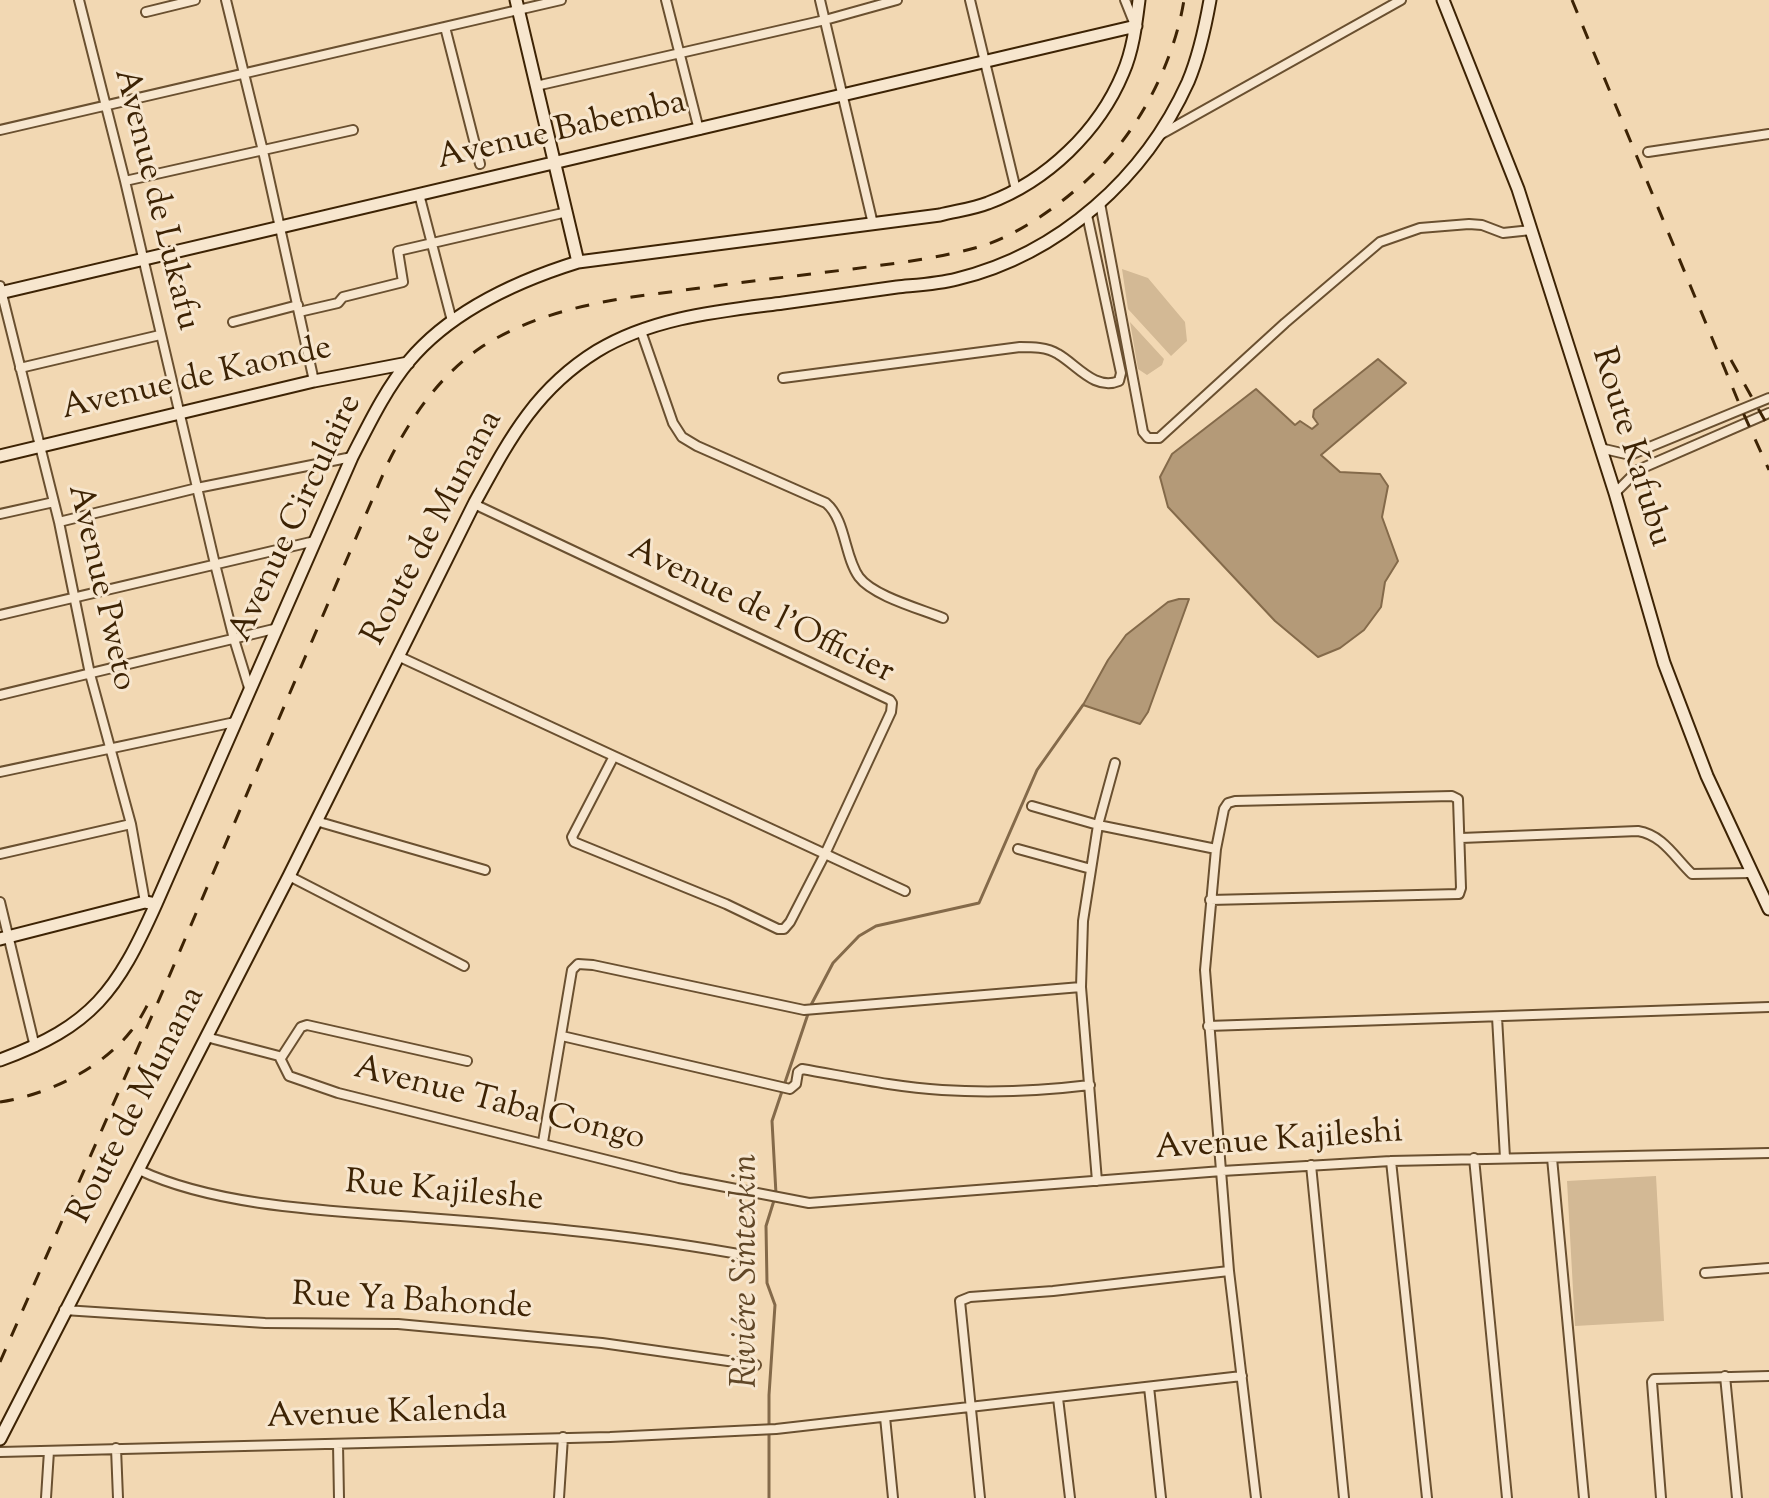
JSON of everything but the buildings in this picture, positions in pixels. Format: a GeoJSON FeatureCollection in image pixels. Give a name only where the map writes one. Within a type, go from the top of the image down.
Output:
{"type":"FeatureCollection","features":[{"type":"Feature","properties":{"kind":"street","name":"Avenue de Lukafu"},"geometry":{"type":"LineString","coordinates":[[79,0],[215,564],[250,692]]}},
{"type":"Feature","properties":{"kind":"street"},"geometry":{"type":"LineString","coordinates":[[146,12],[195,0]]}},
{"type":"Feature","properties":{"kind":"street"},"geometry":{"type":"LineString","coordinates":[[226,0],[314,381]]}},
{"type":"Feature","properties":{"kind":"street"},"geometry":{"type":"LineString","coordinates":[[0,130],[445,27],[517,5],[561,0]]}},
{"type":"Feature","properties":{"kind":"street"},"geometry":{"type":"LineString","coordinates":[[666,0],[699,130]]}},
{"type":"Feature","properties":{"kind":"street"},"geometry":{"type":"LineString","coordinates":[[820,0],[873,224]]}},
{"type":"Feature","properties":{"kind":"street"},"geometry":{"type":"LineString","coordinates":[[536,86],[825,20],[897,0]]}},
{"type":"Feature","properties":{"kind":"street"},"geometry":{"type":"LineString","coordinates":[[970,0],[1016,190]]}},
{"type":"Feature","properties":{"kind":"street"},"geometry":{"type":"LineString","coordinates":[[1125,0],[1136,26]]}},
{"type":"Feature","properties":{"kind":"street","name":"Avenue Circulaire"},"geometry":{"type":"LineString","coordinates":[[0,1060],[35,1047],[72,1025],[119,980],[135,951],[150,903],[279,628],[352,457],[380,403],[429,339],[452,321],[521,283],[578,262],[940,215],[986,204],[1016,190],[1064,155],[1093,125],[1124,71],[1136,26],[1139,0]]}},
{"type":"Feature","properties":{"kind":"street","name":"Route de Munana"},"geometry":{"type":"LineString","coordinates":[[0,1439],[289,876],[474,504],[533,405],[598,351],[641,331],[729,310],[956,279],[1016,258],[1042,245],[1100,203],[1126,177],[1158,136],[1188,80],[1210,0]]}},
{"type":"Feature","properties":{"kind":"street"},"geometry":{"type":"LineString","coordinates":[[1158,136],[1401,0]]}},
{"type":"Feature","properties":{"kind":"street","name":"Route Kafubu"},"geometry":{"type":"LineString","coordinates":[[1443,0],[1518,189],[1615,493],[1664,663],[1707,776],[1769,909]]}},
{"type":"Feature","properties":{"kind":"street"},"geometry":{"type":"LineString","coordinates":[[517,5],[578,262]]}},
{"type":"Feature","properties":{"kind":"street","name":"Avenue Babemba"},"geometry":{"type":"LineString","coordinates":[[1,290],[144,261],[280,226],[1136,26]]}},
{"type":"Feature","properties":{"kind":"street"},"geometry":{"type":"LineString","coordinates":[[445,27],[480,164]]}},
{"type":"Feature","properties":{"kind":"street"},"geometry":{"type":"LineString","coordinates":[[125,181],[353,130]]}},
{"type":"Feature","properties":{"kind":"street"},"geometry":{"type":"LineString","coordinates":[[1648,152],[1769,134]]}},
{"type":"Feature","properties":{"kind":"street"},"geometry":{"type":"LineString","coordinates":[[419,194],[452,321]]}},
{"type":"Feature","properties":{"kind":"street"},"geometry":{"type":"LineString","coordinates":[[1100,203],[1143,432],[1148,438],[1159,438],[1285,323],[1380,242],[1420,228],[1469,224],[1503,233],[1531,230]]}},
{"type":"Feature","properties":{"kind":"street"},"geometry":{"type":"LineString","coordinates":[[233,322],[338,303],[343,297],[403,282],[398,251],[567,212]]}},
{"type":"Feature","properties":{"kind":"street"},"geometry":{"type":"LineString","coordinates":[[783,378],[1020,347],[1055,352],[1092,380],[1111,385],[1119,381],[1121,373],[1087,215]]}},
{"type":"Feature","properties":{"kind":"street","name":"Avenue Pweto"},"geometry":{"type":"LineString","coordinates":[[1,290],[59,522],[90,674],[150,903]]}},
{"type":"Feature","properties":{"kind":"street"},"geometry":{"type":"LineString","coordinates":[[641,331],[673,423],[682,437],[826,503],[834,511],[854,567],[864,582],[943,618]]}},
{"type":"Feature","properties":{"kind":"street"},"geometry":{"type":"LineString","coordinates":[[20,368],[160,335]]}},
{"type":"Feature","properties":{"kind":"street","name":"Avenue de Kaonde"},"geometry":{"type":"LineString","coordinates":[[0,456],[314,381],[408,363]]}},
{"type":"Feature","properties":{"kind":"street"},"geometry":{"type":"LineString","coordinates":[[1600,448],[1630,455],[1769,398]]}},
{"type":"Feature","properties":{"kind":"street"},"geometry":{"type":"LineString","coordinates":[[1615,493],[1638,470],[1769,413]]}},
{"type":"Feature","properties":{"kind":"street"},"geometry":{"type":"LineString","coordinates":[[59,522],[197,488],[352,457]]}},
{"type":"Feature","properties":{"kind":"street"},"geometry":{"type":"LineString","coordinates":[[0,514],[54,502]]}},
{"type":"Feature","properties":{"kind":"street","name":"Avenue de l'Officier"},"geometry":{"type":"LineString","coordinates":[[474,504],[890,700],[893,705],[788,927],[778,929],[714,899],[579,845],[572,837],[614,756]]}},
{"type":"Feature","properties":{"kind":"street"},"geometry":{"type":"LineString","coordinates":[[0,615],[315,541]]}},
{"type":"Feature","properties":{"kind":"street"},"geometry":{"type":"LineString","coordinates":[[0,695],[279,628]]}},
{"type":"Feature","properties":{"kind":"street"},"geometry":{"type":"LineString","coordinates":[[400,657],[905,891]]}},
{"type":"Feature","properties":{"kind":"street"},"geometry":{"type":"LineString","coordinates":[[0,772],[235,722]]}},
{"type":"Feature","properties":{"kind":"street"},"geometry":{"type":"LineString","coordinates":[[1097,1181],[1081,987],[1083,921],[1098,825],[1115,763]]}},
{"type":"Feature","properties":{"kind":"street"},"geometry":{"type":"LineString","coordinates":[[1210,900],[1459,894],[1461,838],[1458,800],[1455,796],[1235,801],[1228,803],[1224,809],[1216,849],[1210,900],[1205,970],[1229,1271],[1256,1498]]}},
{"type":"Feature","properties":{"kind":"street"},"geometry":{"type":"LineString","coordinates":[[1032,806],[1098,825],[1216,849]]}},
{"type":"Feature","properties":{"kind":"street"},"geometry":{"type":"LineString","coordinates":[[316,821],[485,870]]}},
{"type":"Feature","properties":{"kind":"street"},"geometry":{"type":"LineString","coordinates":[[0,854],[131,824]]}},
{"type":"Feature","properties":{"kind":"street"},"geometry":{"type":"LineString","coordinates":[[1461,838],[1638,831],[1648,833],[1667,846],[1692,874],[1751,873]]}},
{"type":"Feature","properties":{"kind":"street"},"geometry":{"type":"LineString","coordinates":[[1018,849],[1091,869]]}},
{"type":"Feature","properties":{"kind":"street"},"geometry":{"type":"LineString","coordinates":[[289,876],[464,966]]}},
{"type":"Feature","properties":{"kind":"street"},"geometry":{"type":"LineString","coordinates":[[1759,891],[1769,883]]}},
{"type":"Feature","properties":{"kind":"street"},"geometry":{"type":"LineString","coordinates":[[0,902],[4,938],[35,1047]]}},
{"type":"Feature","properties":{"kind":"street"},"geometry":{"type":"LineString","coordinates":[[4,938],[150,903]]}},
{"type":"Feature","properties":{"kind":"street"},"geometry":{"type":"LineString","coordinates":[[543,1142],[572,970],[578,964],[804,1010],[1081,987]]}},
{"type":"Feature","properties":{"kind":"street"},"geometry":{"type":"LineString","coordinates":[[1208,1026],[1769,1007]]}},
{"type":"Feature","properties":{"kind":"street"},"geometry":{"type":"LineString","coordinates":[[1497,1017],[1505,1158]]}},
{"type":"Feature","properties":{"kind":"street"},"geometry":{"type":"LineString","coordinates":[[281,1058],[301,1027],[307,1025],[467,1061]]}},
{"type":"Feature","properties":{"kind":"street"},"geometry":{"type":"LineString","coordinates":[[562,1036],[790,1089],[794,1088],[798,1072],[802,1069],[942,1090],[1045,1090],[1090,1085]]}},
{"type":"Feature","properties":{"kind":"street","name":"Avenue Taba Congo"},"geometry":{"type":"LineString","coordinates":[[206,1037],[281,1058],[287,1075],[316,1086],[679,1178],[794,1201]]}},
{"type":"Feature","properties":{"kind":"street","name":"Avenue Kajileshi"},"geometry":{"type":"LineString","coordinates":[[794,1201],[809,1203],[1391,1161],[1769,1153]]}},
{"type":"Feature","properties":{"kind":"street"},"geometry":{"type":"LineString","coordinates":[[1474,1158],[1507,1498]]}},
{"type":"Feature","properties":{"kind":"street"},"geometry":{"type":"LineString","coordinates":[[1552,1158],[1584,1498]]}},
{"type":"Feature","properties":{"kind":"street"},"geometry":{"type":"LineString","coordinates":[[1391,1161],[1427,1498]]}},
{"type":"Feature","properties":{"kind":"street"},"geometry":{"type":"LineString","coordinates":[[1311,1165],[1344,1498]]}},
{"type":"Feature","properties":{"kind":"street","name":"Rue Kajileshe"},"geometry":{"type":"LineString","coordinates":[[139,1170],[165,1182],[220,1195],[307,1208],[609,1235],[749,1256]]}},
{"type":"Feature","properties":{"kind":"street"},"geometry":{"type":"LineString","coordinates":[[1705,1273],[1769,1268]]}},
{"type":"Feature","properties":{"kind":"street"},"geometry":{"type":"LineString","coordinates":[[980,1498],[962,1299],[1229,1271]]}},
{"type":"Feature","properties":{"kind":"street","name":"Rue Ya Bahonde"},"geometry":{"type":"LineString","coordinates":[[64,1310],[265,1323],[398,1324],[602,1343],[756,1365]]}},
{"type":"Feature","properties":{"kind":"street","name":"Avenue Kalenda"},"geometry":{"type":"LineString","coordinates":[[0,1452],[776,1429],[1242,1376]]}},
{"type":"Feature","properties":{"kind":"street"},"geometry":{"type":"LineString","coordinates":[[1725,1376],[1737,1498]]}},
{"type":"Feature","properties":{"kind":"street"},"geometry":{"type":"LineString","coordinates":[[1661,1498],[1654,1379],[1769,1376]]}},
{"type":"Feature","properties":{"kind":"street"},"geometry":{"type":"LineString","coordinates":[[1149,1387],[1161,1498]]}},
{"type":"Feature","properties":{"kind":"street"},"geometry":{"type":"LineString","coordinates":[[1058,1398],[1070,1498]]}},
{"type":"Feature","properties":{"kind":"street"},"geometry":{"type":"LineString","coordinates":[[885,1417],[893,1498]]}},
{"type":"Feature","properties":{"kind":"street"},"geometry":{"type":"LineString","coordinates":[[559,1498],[563,1437]]}},
{"type":"Feature","properties":{"kind":"street"},"geometry":{"type":"LineString","coordinates":[[338,1444],[339,1498]]}},
{"type":"Feature","properties":{"kind":"street"},"geometry":{"type":"LineString","coordinates":[[116,1448],[118,1498]]}},
{"type":"Feature","properties":{"kind":"street"},"geometry":{"type":"LineString","coordinates":[[46,1498],[49,1451]]}},
{"type":"Feature","properties":{"kind":"shaded area"},"geometry":{"type":"Polygon","coordinates":[[[1122,269],[1148,278],[1185,322],[1187,341],[1171,356],[1128,309],[1122,269]]]}},
{"type":"Feature","properties":{"kind":"shaded area"},"geometry":{"type":"Polygon","coordinates":[[[1130,322],[1164,359],[1162,365],[1147,375],[1138,369],[1130,322]]]}},
{"type":"Feature","properties":{"kind":"shaded area"},"geometry":{"type":"Polygon","coordinates":[[[1378,359],[1406,383],[1321,455],[1340,472],[1380,474],[1388,486],[1382,517],[1398,561],[1385,582],[1381,607],[1364,630],[1340,648],[1318,657],[1275,621],[1168,507],[1160,477],[1172,454],[1256,389],[1295,425],[1300,421],[1312,429],[1318,424],[1313,417],[1314,410],[1378,359]]]}},
{"type":"Feature","properties":{"kind":"shaded area"},"geometry":{"type":"Polygon","coordinates":[[[1189,599],[1148,712],[1140,724],[1083,705],[1126,635],[1168,602],[1189,599]]]}},
{"type":"Feature","properties":{"kind":"shaded area"},"geometry":{"type":"Polygon","coordinates":[[[1656,1176],[1664,1321],[1575,1326],[1567,1181],[1656,1176]]]}},
{"type":"Feature","properties":{"kind":"waterway","name":"Riviére Sintexkin"},"geometry":{"type":"LineString","coordinates":[[769,1498],[769,1395],[775,1305],[767,1283],[766,1226],[776,1194],[772,1121],[811,1005],[833,963],[859,936],[876,926],[979,903],[1037,770],[1083,705]]}},
{"type":"Feature","properties":{"kind":"railway"},"geometry":{"type":"LineString","coordinates":[[0,1362],[165,986],[387,465],[415,416],[438,386],[480,348],[502,335],[572,309],[645,295],[931,258],[1001,239],[1058,204],[1093,174],[1121,143],[1152,93],[1169,57],[1184,0]]}},
{"type":"Feature","properties":{"kind":"railway"},"geometry":{"type":"LineString","coordinates":[[1572,0],[1769,470]]}},
{"type":"Feature","properties":{"kind":"railway"},"geometry":{"type":"LineString","coordinates":[[1731,360],[1769,428]]}},
{"type":"Feature","properties":{"kind":"railway"},"geometry":{"type":"LineString","coordinates":[[0,1102],[36,1093],[89,1068],[119,1045],[148,1004]]}}]}
